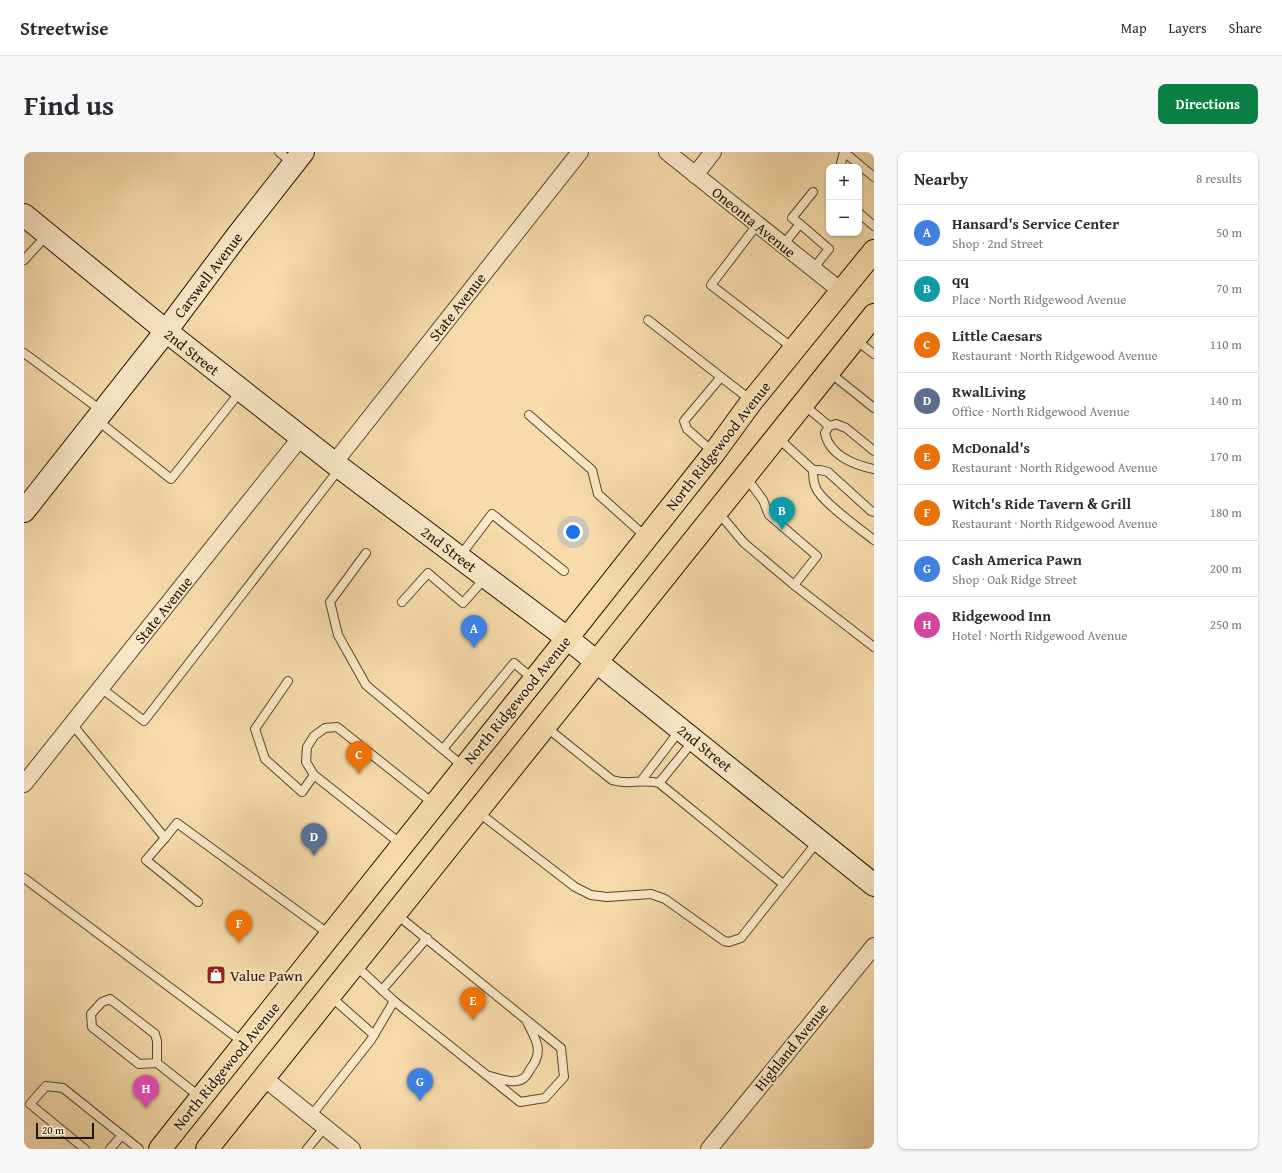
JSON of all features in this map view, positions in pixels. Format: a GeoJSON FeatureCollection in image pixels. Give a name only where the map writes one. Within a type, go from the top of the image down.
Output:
{"type":"FeatureCollection","features":[{"type":"Feature","properties":{"kind":"main road","name":"North Ridgewood Avenue"},"geometry":{"type":"LineString","coordinates":[[160,1149],[714,453],[752,401],[874,251]]}},
{"type":"Feature","properties":{"kind":"main road"},"geometry":{"type":"LineString","coordinates":[[207,1149],[874,315]]}},
{"type":"Feature","properties":{"kind":"street","name":"State Avenue"},"geometry":{"type":"LineString","coordinates":[[337,465],[580,152]]}},
{"type":"Feature","properties":{"kind":"street","name":"Oneonta Avenue"},"geometry":{"type":"LineString","coordinates":[[667,152],[842,292]]}},
{"type":"Feature","properties":{"kind":"street"},"geometry":{"type":"LineString","coordinates":[[695,175],[713,152]]}},
{"type":"Feature","properties":{"kind":"street","name":"Carswell Avenue"},"geometry":{"type":"LineString","coordinates":[[24,511],[166,331],[237,236],[292,156]]}},
{"type":"Feature","properties":{"kind":"street","name":"2nd Street"},"geometry":{"type":"LineString","coordinates":[[24,215],[166,331],[301,437],[567,638],[874,885]]}},
{"type":"Feature","properties":{"kind":"street","name":"State Avenue"},"geometry":{"type":"LineString","coordinates":[[24,784],[301,437]]}},
{"type":"Feature","properties":{"kind":"street","name":"Highland Avenue"},"geometry":{"type":"LineString","coordinates":[[709,1149],[874,946]]}},
{"type":"Feature","properties":{"kind":"street"},"geometry":{"type":"LineString","coordinates":[[264,1078],[352,1149]]}},
{"type":"Feature","properties":{"kind":"lane"},"geometry":{"type":"LineString","coordinates":[[841,164],[844,152],[858,164]]}},
{"type":"Feature","properties":{"kind":"lane"},"geometry":{"type":"LineString","coordinates":[[862,167],[874,177]]}},
{"type":"Feature","properties":{"kind":"lane"},"geometry":{"type":"LineString","coordinates":[[812,268],[829,249],[792,218],[813,192]]}},
{"type":"Feature","properties":{"kind":"lane"},"geometry":{"type":"LineString","coordinates":[[862,216],[874,226]]}},
{"type":"Feature","properties":{"kind":"lane"},"geometry":{"type":"LineString","coordinates":[[783,245],[800,224]]}},
{"type":"Feature","properties":{"kind":"lane"},"geometry":{"type":"LineString","coordinates":[[757,225],[711,285],[794,350]]}},
{"type":"Feature","properties":{"kind":"lane"},"geometry":{"type":"LineString","coordinates":[[24,260],[48,234]]}},
{"type":"Feature","properties":{"kind":"lane"},"geometry":{"type":"LineString","coordinates":[[648,320],[752,401]]}},
{"type":"Feature","properties":{"kind":"lane"},"geometry":{"type":"LineString","coordinates":[[855,339],[874,354]]}},
{"type":"Feature","properties":{"kind":"lane"},"geometry":{"type":"LineString","coordinates":[[24,353],[100,415],[171,479],[242,390]]}},
{"type":"Feature","properties":{"kind":"lane"},"geometry":{"type":"LineString","coordinates":[[828,372],[874,408]]}},
{"type":"Feature","properties":{"kind":"lane"},"geometry":{"type":"LineString","coordinates":[[714,453],[688,430],[684,421],[722,377]]}},
{"type":"Feature","properties":{"kind":"lane"},"geometry":{"type":"LineString","coordinates":[[803,404],[829,426]]}},
{"type":"Feature","properties":{"kind":"lane"},"geometry":{"type":"LineString","coordinates":[[529,415],[592,470],[598,494],[646,538]]}},
{"type":"Feature","properties":{"kind":"lane"},"geometry":{"type":"LineString","coordinates":[[874,451],[846,428],[836,424],[829,426],[825,433],[826,441],[834,450],[850,462],[874,469]]}},
{"type":"Feature","properties":{"kind":"lane"},"geometry":{"type":"LineString","coordinates":[[777,436],[813,470],[828,472],[871,511],[874,512]]}},
{"type":"Feature","properties":{"kind":"lane"},"geometry":{"type":"LineString","coordinates":[[101,688],[144,721],[337,465]]}},
{"type":"Feature","properties":{"kind":"lane"},"geometry":{"type":"LineString","coordinates":[[813,470],[813,478],[816,489],[822,499],[874,540]]}},
{"type":"Feature","properties":{"kind":"lane"},"geometry":{"type":"LineString","coordinates":[[746,476],[763,500],[769,515],[817,556],[794,585]]}},
{"type":"Feature","properties":{"kind":"lane"},"geometry":{"type":"LineString","coordinates":[[717,512],[744,543],[794,585],[874,647]]}},
{"type":"Feature","properties":{"kind":"lane"},"geometry":{"type":"LineString","coordinates":[[459,556],[492,514],[564,571]]}},
{"type":"Feature","properties":{"kind":"lane"},"geometry":{"type":"LineString","coordinates":[[366,553],[330,602],[338,635],[366,685],[464,767]]}},
{"type":"Feature","properties":{"kind":"lane"},"geometry":{"type":"LineString","coordinates":[[402,602],[428,573],[463,604],[486,577]]}},
{"type":"Feature","properties":{"kind":"lane"},"geometry":{"type":"LineString","coordinates":[[444,749],[514,663],[534,680]]}},
{"type":"Feature","properties":{"kind":"lane"},"geometry":{"type":"LineString","coordinates":[[288,681],[255,730],[265,759],[302,792],[314,775]]}},
{"type":"Feature","properties":{"kind":"lane"},"geometry":{"type":"LineString","coordinates":[[72,724],[164,838]]}},
{"type":"Feature","properties":{"kind":"lane"},"geometry":{"type":"LineString","coordinates":[[545,726],[612,780],[621,783],[641,781],[659,783],[783,884]]}},
{"type":"Feature","properties":{"kind":"lane"},"geometry":{"type":"LineString","coordinates":[[402,845],[314,775],[306,762],[307,747],[314,736],[325,728],[337,727],[434,805]]}},
{"type":"Feature","properties":{"kind":"lane"},"geometry":{"type":"LineString","coordinates":[[641,781],[687,735]]}},
{"type":"Feature","properties":{"kind":"lane"},"geometry":{"type":"LineString","coordinates":[[659,783],[687,735]]}},
{"type":"Feature","properties":{"kind":"lane"},"geometry":{"type":"LineString","coordinates":[[477,811],[575,887],[591,895],[607,897],[651,894],[666,898],[724,941],[729,942],[742,938],[819,840]]}},
{"type":"Feature","properties":{"kind":"lane"},"geometry":{"type":"LineString","coordinates":[[198,902],[146,860],[177,823],[330,935]]}},
{"type":"Feature","properties":{"kind":"lane"},"geometry":{"type":"LineString","coordinates":[[24,878],[244,1044]]}},
{"type":"Feature","properties":{"kind":"lane"},"geometry":{"type":"LineString","coordinates":[[355,964],[382,990],[520,1102],[545,1098],[564,1076],[561,1048],[396,913]]}},
{"type":"Feature","properties":{"kind":"lane"},"geometry":{"type":"LineString","coordinates":[[382,990],[427,938]]}},
{"type":"Feature","properties":{"kind":"lane"},"geometry":{"type":"LineString","coordinates":[[329,996],[374,1035]]}},
{"type":"Feature","properties":{"kind":"lane"},"geometry":{"type":"LineString","coordinates":[[157,1063],[157,1040],[155,1034],[110,998],[102,1002],[91,1014],[92,1027],[139,1064],[157,1063],[201,1098]]}},
{"type":"Feature","properties":{"kind":"lane"},"geometry":{"type":"LineString","coordinates":[[311,1116],[374,1035],[394,1000]]}},
{"type":"Feature","properties":{"kind":"lane"},"geometry":{"type":"LineString","coordinates":[[485,1075],[507,1081],[518,1081],[524,1078],[537,1061],[539,1054],[536,1039],[525,1018]]}},
{"type":"Feature","properties":{"kind":"lane"},"geometry":{"type":"LineString","coordinates":[[85,1149],[30,1104],[46,1086],[63,1088],[139,1149]]}},
{"type":"Feature","properties":{"kind":"lane"},"geometry":{"type":"LineString","coordinates":[[307,1149],[325,1127]]}},
{"type":"Feature","properties":{"kind":"lane"},"geometry":{"type":"LineString","coordinates":[[110,1149],[122,1135]]}},
{"type":"Feature","properties":{"kind":"place","name":"qq"},"geometry":{"type":"Point","coordinates":[782,530]}},
{"type":"Feature","properties":{"kind":"place","name":"Hansard's Service Center"},"geometry":{"type":"Point","coordinates":[474,648]}},
{"type":"Feature","properties":{"kind":"place","name":"Little Caesars"},"geometry":{"type":"Point","coordinates":[359,774]}},
{"type":"Feature","properties":{"kind":"place","name":"RwalLiving"},"geometry":{"type":"Point","coordinates":[314,856]}},
{"type":"Feature","properties":{"kind":"place","name":"Witch's Ride Tavern & Grill"},"geometry":{"type":"Point","coordinates":[239,943]}},
{"type":"Feature","properties":{"kind":"place","name":"Value Pawn"},"geometry":{"type":"Point","coordinates":[216,975]}},
{"type":"Feature","properties":{"kind":"place","name":"McDonald's"},"geometry":{"type":"Point","coordinates":[473,1020]}},
{"type":"Feature","properties":{"kind":"place","name":"Cash America Pawn"},"geometry":{"type":"Point","coordinates":[420,1101]}},
{"type":"Feature","properties":{"kind":"place","name":"Ridgewood Inn"},"geometry":{"type":"Point","coordinates":[146,1108]}}]}
